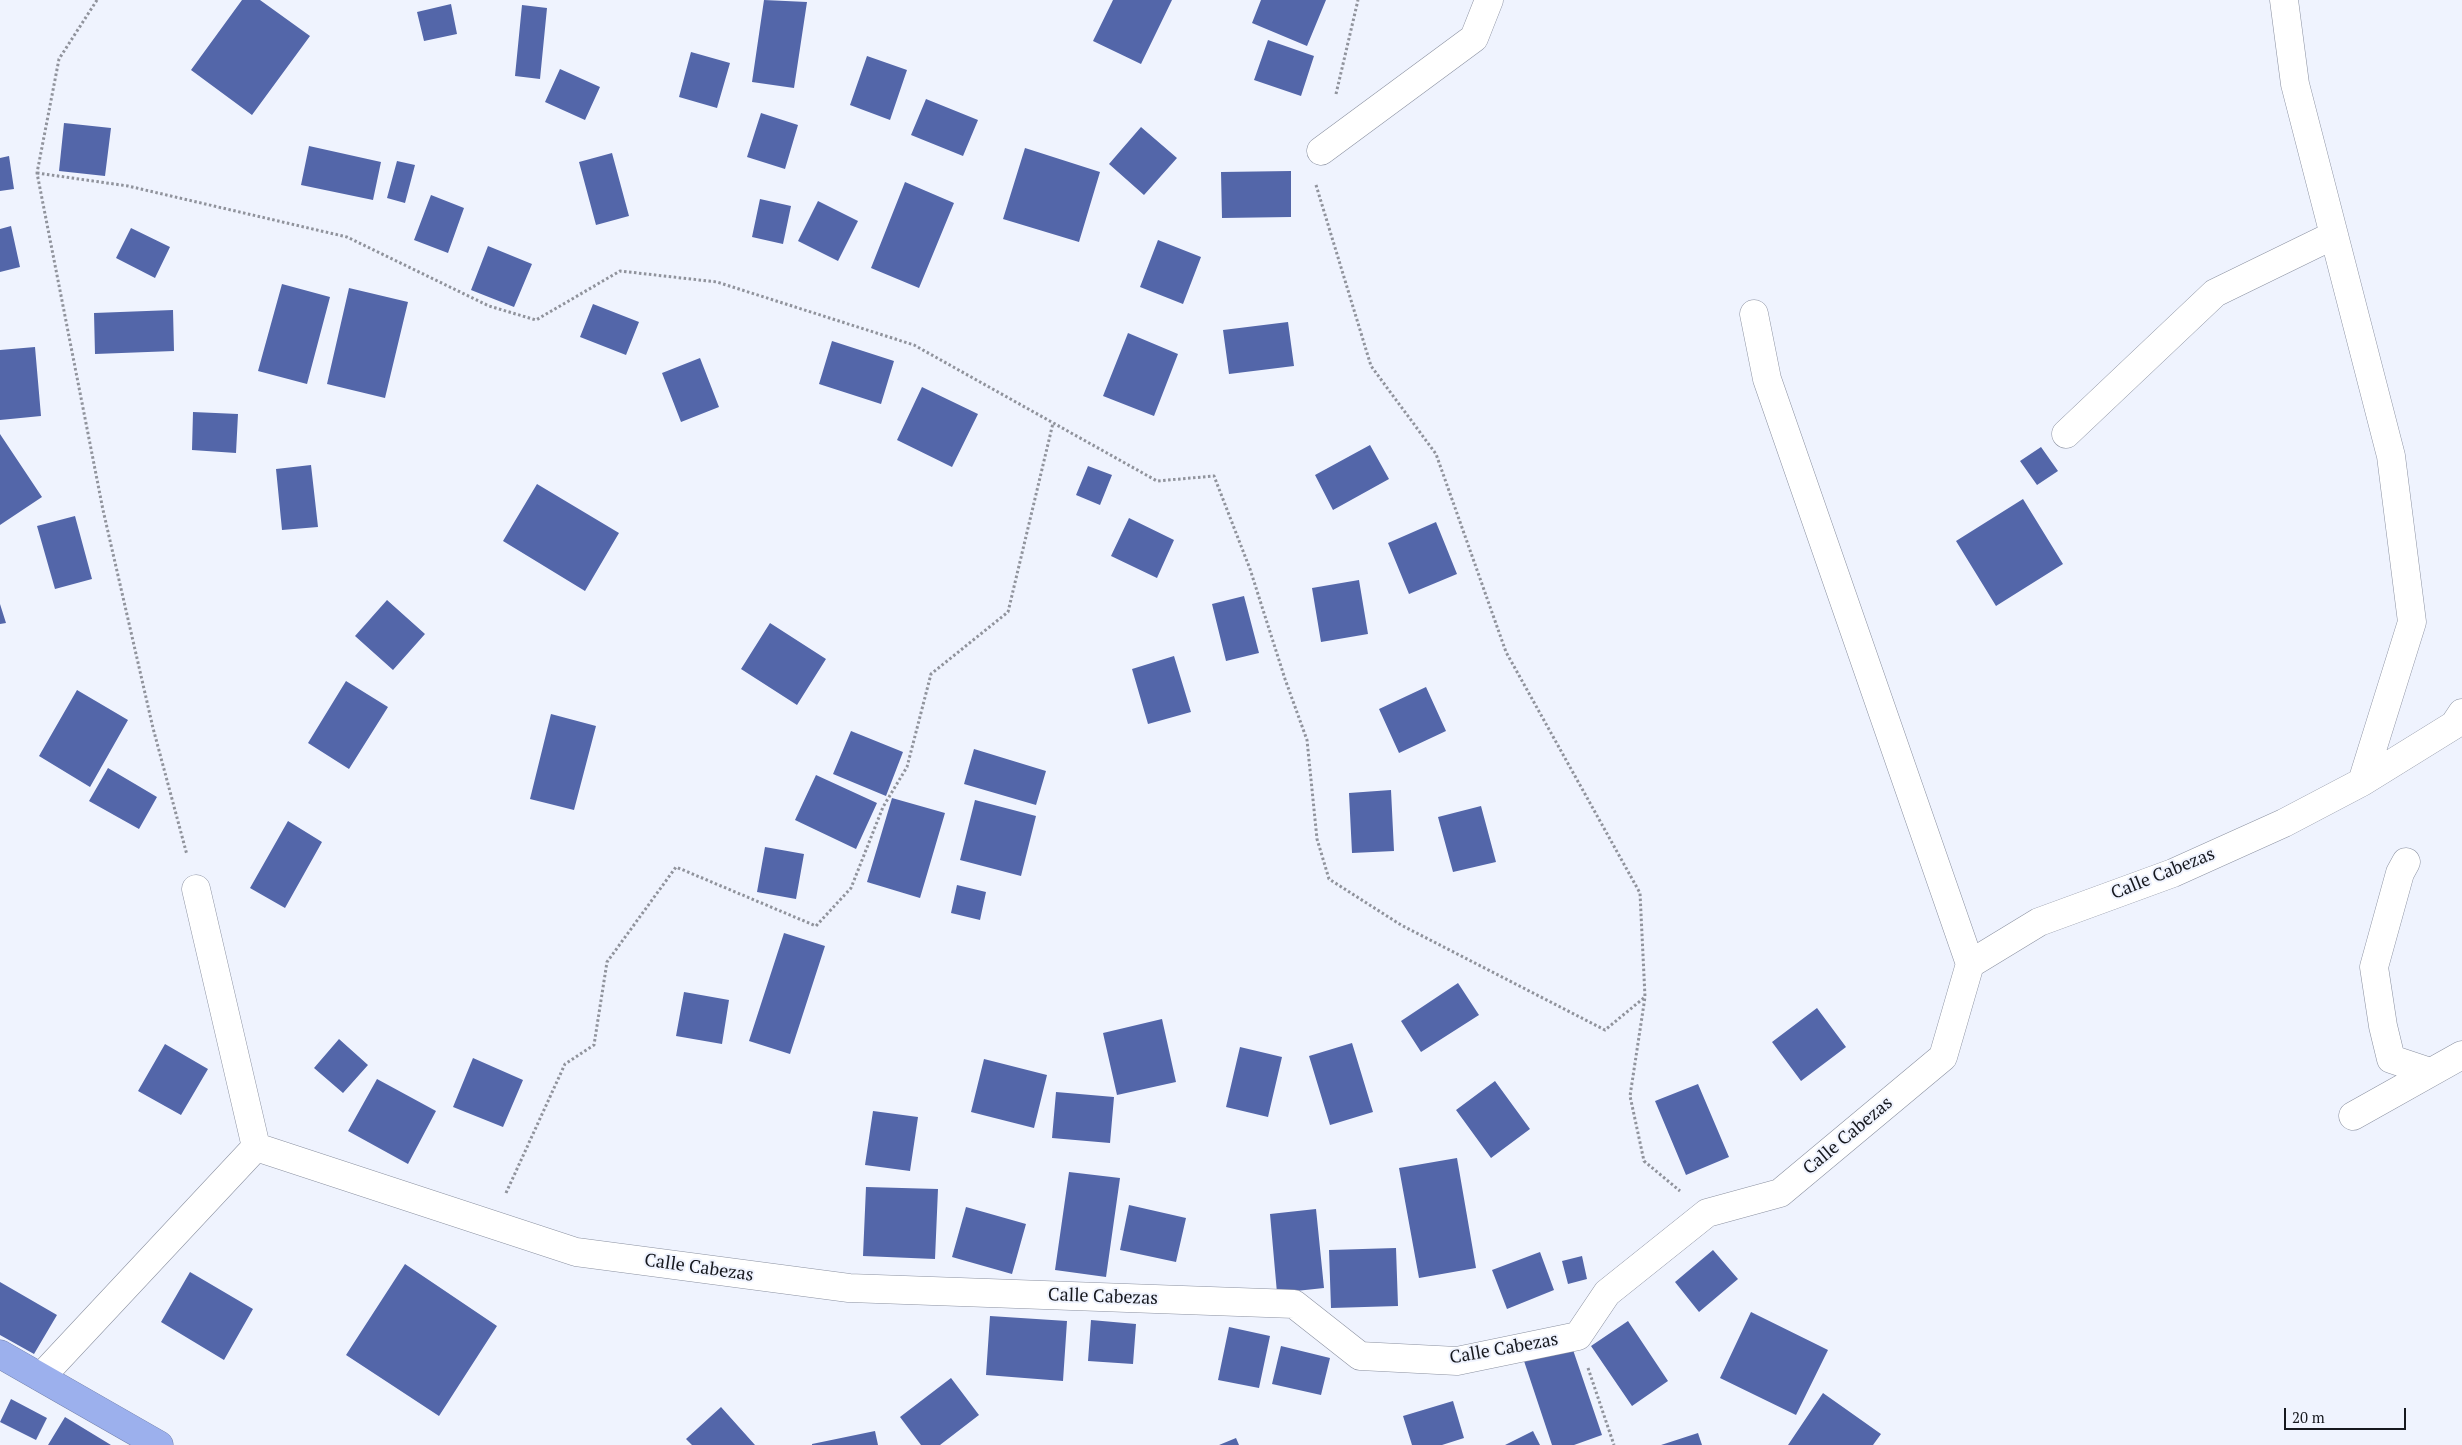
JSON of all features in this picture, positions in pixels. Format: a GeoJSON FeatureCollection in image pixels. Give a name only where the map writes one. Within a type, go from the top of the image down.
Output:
{"type":"FeatureCollection","features":[{"type":"Feature","properties":{"kind":"highway"},"geometry":{"type":"LineString","coordinates":[[0,1354],[159,1445]]}},
{"type":"Feature","properties":{"kind":"street"},"geometry":{"type":"LineString","coordinates":[[1321,151],[1474,38],[1489,0]]}},
{"type":"Feature","properties":{"kind":"street"},"geometry":{"type":"LineString","coordinates":[[2284,0],[2295,84],[2391,456],[2412,622],[2362,782]]}},
{"type":"Feature","properties":{"kind":"street"},"geometry":{"type":"LineString","coordinates":[[2066,434],[2215,293],[2334,235]]}},
{"type":"Feature","properties":{"kind":"street"},"geometry":{"type":"LineString","coordinates":[[1754,314],[1767,379],[1970,964]]}},
{"type":"Feature","properties":{"kind":"street","name":"Calle Cabezas"},"geometry":{"type":"LineString","coordinates":[[256,1147],[491,1226],[576,1252],[849,1288],[1294,1304],[1360,1356],[1457,1361],[1578,1336],[1608,1293],[1707,1213],[1780,1193],[1943,1057],[1970,964],[2039,922],[2173,873],[2284,823],[2362,782],[2459,725]]}},
{"type":"Feature","properties":{"kind":"street"},"geometry":{"type":"LineString","coordinates":[[2406,862],[2400,873],[2374,967],[2383,1026],[2391,1059],[2430,1072]]}},
{"type":"Feature","properties":{"kind":"street"},"geometry":{"type":"LineString","coordinates":[[41,1377],[256,1147],[196,889]]}},
{"type":"Feature","properties":{"kind":"street"},"geometry":{"type":"LineString","coordinates":[[2353,1116],[2462,1054]]}},
{"type":"Feature","properties":{"kind":"path"},"geometry":{"type":"LineString","coordinates":[[97,0],[59,59],[37,173],[103,510],[153,728],[196,889]]}},
{"type":"Feature","properties":{"kind":"path"},"geometry":{"type":"LineString","coordinates":[[1358,0],[1314,178],[1371,366],[1436,454],[1506,652],[1640,893],[1645,996],[1630,1096],[1644,1161],[1707,1213]]}},
{"type":"Feature","properties":{"kind":"path"},"geometry":{"type":"LineString","coordinates":[[37,173],[128,186],[347,237],[489,306],[536,320],[620,272],[717,282],[914,345],[1157,481],[1214,476],[1250,569],[1285,679],[1307,740],[1317,839],[1329,879],[1401,925],[1605,1030],[1645,996]]}},
{"type":"Feature","properties":{"kind":"path"},"geometry":{"type":"LineString","coordinates":[[491,1226],[565,1064],[594,1045],[607,962],[676,867],[816,926],[850,888],[883,807],[907,766],[931,674],[1008,612],[1053,423]]}},
{"type":"Feature","properties":{"kind":"path"},"geometry":{"type":"LineString","coordinates":[[1578,1336],[1614,1445]]}},
{"type":"Feature","properties":{"kind":"building"},"geometry":{"type":"Polygon","coordinates":[[[242,0],[260,0],[310,36],[252,115],[191,70],[242,0]]]}},
{"type":"Feature","properties":{"kind":"building"},"geometry":{"type":"Polygon","coordinates":[[[764,0],[807,2],[794,88],[752,82],[764,0]]]}},
{"type":"Feature","properties":{"kind":"building"},"geometry":{"type":"Polygon","coordinates":[[[1113,0],[1172,0],[1141,64],[1093,41],[1113,0]]]}},
{"type":"Feature","properties":{"kind":"building"},"geometry":{"type":"Polygon","coordinates":[[[1261,0],[1326,0],[1307,46],[1252,23],[1261,0]]]}},
{"type":"Feature","properties":{"kind":"building"},"geometry":{"type":"Polygon","coordinates":[[[451,4],[457,34],[424,41],[417,12],[451,4]]]}},
{"type":"Feature","properties":{"kind":"building"},"geometry":{"type":"Polygon","coordinates":[[[522,5],[547,8],[540,79],[515,76],[522,5]]]}},
{"type":"Feature","properties":{"kind":"building"},"geometry":{"type":"Polygon","coordinates":[[[1268,40],[1314,56],[1301,96],[1254,80],[1268,40]]]}},
{"type":"Feature","properties":{"kind":"building"},"geometry":{"type":"Polygon","coordinates":[[[691,52],[730,63],[717,108],[679,97],[691,52]]]}},
{"type":"Feature","properties":{"kind":"building"},"geometry":{"type":"Polygon","coordinates":[[[867,56],[907,70],[890,120],[850,105],[867,56]]]}},
{"type":"Feature","properties":{"kind":"building"},"geometry":{"type":"Polygon","coordinates":[[[560,69],[600,87],[585,120],[545,102],[560,69]]]}},
{"type":"Feature","properties":{"kind":"building"},"geometry":{"type":"Polygon","coordinates":[[[926,99],[978,120],[963,156],[911,135],[926,99]]]}},
{"type":"Feature","properties":{"kind":"building"},"geometry":{"type":"Polygon","coordinates":[[[761,113],[798,125],[785,169],[747,157],[761,113]]]}},
{"type":"Feature","properties":{"kind":"building"},"geometry":{"type":"Polygon","coordinates":[[[64,123],[111,128],[105,176],[59,171],[64,123]]]}},
{"type":"Feature","properties":{"kind":"building"},"geometry":{"type":"Polygon","coordinates":[[[1141,127],[1177,158],[1144,195],[1109,164],[1141,127]]]}},
{"type":"Feature","properties":{"kind":"building"},"geometry":{"type":"Polygon","coordinates":[[[309,146],[381,162],[373,200],[301,185],[309,146]]]}},
{"type":"Feature","properties":{"kind":"building"},"geometry":{"type":"Polygon","coordinates":[[[1025,148],[1100,172],[1079,242],[1003,219],[1025,148]]]}},
{"type":"Feature","properties":{"kind":"building"},"geometry":{"type":"Polygon","coordinates":[[[612,153],[629,216],[596,225],[579,162],[612,153]]]}},
{"type":"Feature","properties":{"kind":"building"},"geometry":{"type":"Polygon","coordinates":[[[9,156],[14,189],[0,191],[0,158],[9,156]]]}},
{"type":"Feature","properties":{"kind":"building"},"geometry":{"type":"Polygon","coordinates":[[[397,161],[415,165],[405,203],[387,198],[397,161]]]}},
{"type":"Feature","properties":{"kind":"building"},"geometry":{"type":"Polygon","coordinates":[[[1291,171],[1291,217],[1222,218],[1221,172],[1291,171]]]}},
{"type":"Feature","properties":{"kind":"building"},"geometry":{"type":"Polygon","coordinates":[[[905,182],[954,203],[919,288],[871,268],[905,182]]]}},
{"type":"Feature","properties":{"kind":"building"},"geometry":{"type":"Polygon","coordinates":[[[431,195],[464,208],[448,253],[414,240],[431,195]]]}},
{"type":"Feature","properties":{"kind":"building"},"geometry":{"type":"Polygon","coordinates":[[[760,199],[791,206],[783,244],[752,237],[760,199]]]}},
{"type":"Feature","properties":{"kind":"building"},"geometry":{"type":"Polygon","coordinates":[[[818,201],[858,221],[838,261],[798,241],[818,201]]]}},
{"type":"Feature","properties":{"kind":"building"},"geometry":{"type":"Polygon","coordinates":[[[11,226],[20,267],[0,272],[0,229],[11,226]]]}},
{"type":"Feature","properties":{"kind":"building"},"geometry":{"type":"Polygon","coordinates":[[[131,228],[170,247],[155,278],[116,258],[131,228]]]}},
{"type":"Feature","properties":{"kind":"building"},"geometry":{"type":"Polygon","coordinates":[[[1158,240],[1201,257],[1183,304],[1140,287],[1158,240]]]}},
{"type":"Feature","properties":{"kind":"building"},"geometry":{"type":"Polygon","coordinates":[[[488,246],[532,264],[514,307],[471,290],[488,246]]]}},
{"type":"Feature","properties":{"kind":"building"},"geometry":{"type":"Polygon","coordinates":[[[282,284],[330,297],[307,384],[258,371],[282,284]]]}},
{"type":"Feature","properties":{"kind":"building"},"geometry":{"type":"Polygon","coordinates":[[[349,288],[408,302],[385,398],[327,384],[349,288]]]}},
{"type":"Feature","properties":{"kind":"building"},"geometry":{"type":"Polygon","coordinates":[[[593,304],[639,322],[626,355],[580,337],[593,304]]]}},
{"type":"Feature","properties":{"kind":"building"},"geometry":{"type":"Polygon","coordinates":[[[173,310],[174,351],[95,354],[94,313],[173,310]]]}},
{"type":"Feature","properties":{"kind":"building"},"geometry":{"type":"Polygon","coordinates":[[[1288,322],[1294,366],[1229,374],[1223,330],[1288,322]]]}},
{"type":"Feature","properties":{"kind":"building"},"geometry":{"type":"Polygon","coordinates":[[[1128,333],[1178,354],[1154,416],[1103,396],[1128,333]]]}},
{"type":"Feature","properties":{"kind":"building"},"geometry":{"type":"Polygon","coordinates":[[[832,341],[894,361],[881,404],[819,384],[832,341]]]}},
{"type":"Feature","properties":{"kind":"building"},"geometry":{"type":"Polygon","coordinates":[[[35,347],[41,416],[0,420],[0,350],[35,347]]]}},
{"type":"Feature","properties":{"kind":"building"},"geometry":{"type":"Polygon","coordinates":[[[700,358],[719,407],[681,422],[662,373],[700,358]]]}},
{"type":"Feature","properties":{"kind":"building"},"geometry":{"type":"Polygon","coordinates":[[[922,387],[978,414],[952,467],[897,440],[922,387]]]}},
{"type":"Feature","properties":{"kind":"building"},"geometry":{"type":"Polygon","coordinates":[[[193,412],[238,414],[236,453],[192,450],[193,412]]]}},
{"type":"Feature","properties":{"kind":"building"},"geometry":{"type":"Polygon","coordinates":[[[0,434],[42,497],[0,525],[0,434]]]}},
{"type":"Feature","properties":{"kind":"building"},"geometry":{"type":"Polygon","coordinates":[[[1370,445],[1389,479],[1333,510],[1315,475],[1370,445]]]}},
{"type":"Feature","properties":{"kind":"building"},"geometry":{"type":"Polygon","coordinates":[[[2041,447],[2058,471],[2037,485],[2020,461],[2041,447]]]}},
{"type":"Feature","properties":{"kind":"building"},"geometry":{"type":"Polygon","coordinates":[[[311,465],[318,527],[282,530],[276,469],[311,465]]]}},
{"type":"Feature","properties":{"kind":"building"},"geometry":{"type":"Polygon","coordinates":[[[1088,466],[1112,475],[1100,505],[1076,495],[1088,466]]]}},
{"type":"Feature","properties":{"kind":"building"},"geometry":{"type":"Polygon","coordinates":[[[537,484],[619,533],[585,591],[503,541],[537,484]]]}},
{"type":"Feature","properties":{"kind":"building"},"geometry":{"type":"Polygon","coordinates":[[[2023,499],[2063,564],[1996,606],[1956,541],[2023,499]]]}},
{"type":"Feature","properties":{"kind":"building"},"geometry":{"type":"Polygon","coordinates":[[[75,516],[92,579],[55,589],[37,526],[75,516]]]}},
{"type":"Feature","properties":{"kind":"building"},"geometry":{"type":"Polygon","coordinates":[[[1129,518],[1174,540],[1157,578],[1111,556],[1129,518]]]}},
{"type":"Feature","properties":{"kind":"building"},"geometry":{"type":"Polygon","coordinates":[[[1436,522],[1457,574],[1409,594],[1388,543],[1436,522]]]}},
{"type":"Feature","properties":{"kind":"building"},"geometry":{"type":"Polygon","coordinates":[[[1359,580],[1368,634],[1321,642],[1312,588],[1359,580]]]}},
{"type":"Feature","properties":{"kind":"building"},"geometry":{"type":"Polygon","coordinates":[[[1244,596],[1259,653],[1226,661],[1212,604],[1244,596]]]}},
{"type":"Feature","properties":{"kind":"building"},"geometry":{"type":"Polygon","coordinates":[[[387,600],[425,634],[393,670],[355,636],[387,600]]]}},
{"type":"Feature","properties":{"kind":"building"},"geometry":{"type":"Polygon","coordinates":[[[0,604],[6,623],[0,624],[0,604]]]}},
{"type":"Feature","properties":{"kind":"building"},"geometry":{"type":"Polygon","coordinates":[[[770,623],[826,659],[797,705],[741,669],[770,623]]]}},
{"type":"Feature","properties":{"kind":"building"},"geometry":{"type":"Polygon","coordinates":[[[1174,656],[1191,712],[1148,724],[1132,669],[1174,656]]]}},
{"type":"Feature","properties":{"kind":"building"},"geometry":{"type":"Polygon","coordinates":[[[346,681],[388,707],[349,769],[308,743],[346,681]]]}},
{"type":"Feature","properties":{"kind":"building"},"geometry":{"type":"Polygon","coordinates":[[[1426,687],[1446,731],[1399,753],[1379,709],[1426,687]]]}},
{"type":"Feature","properties":{"kind":"building"},"geometry":{"type":"Polygon","coordinates":[[[77,690],[128,720],[90,787],[39,756],[77,690]]]}},
{"type":"Feature","properties":{"kind":"building"},"geometry":{"type":"Polygon","coordinates":[[[551,714],[596,726],[574,810],[530,799],[551,714]]]}},
{"type":"Feature","properties":{"kind":"building"},"geometry":{"type":"Polygon","coordinates":[[[851,731],[903,752],[886,796],[833,774],[851,731]]]}},
{"type":"Feature","properties":{"kind":"building"},"geometry":{"type":"Polygon","coordinates":[[[974,749],[1046,771],[1036,805],[964,784],[974,749]]]}},
{"type":"Feature","properties":{"kind":"building"},"geometry":{"type":"Polygon","coordinates":[[[108,768],[157,797],[139,829],[89,801],[108,768]]]}},
{"type":"Feature","properties":{"kind":"building"},"geometry":{"type":"Polygon","coordinates":[[[816,775],[877,803],[856,849],[795,820],[816,775]]]}},
{"type":"Feature","properties":{"kind":"building"},"geometry":{"type":"Polygon","coordinates":[[[1391,790],[1394,851],[1352,853],[1349,793],[1391,790]]]}},
{"type":"Feature","properties":{"kind":"building"},"geometry":{"type":"Polygon","coordinates":[[[892,798],[945,813],[920,898],[867,882],[892,798]]]}},
{"type":"Feature","properties":{"kind":"building"},"geometry":{"type":"Polygon","coordinates":[[[975,800],[1036,816],[1021,876],[960,860],[975,800]]]}},
{"type":"Feature","properties":{"kind":"building"},"geometry":{"type":"Polygon","coordinates":[[[1481,806],[1496,862],[1453,872],[1438,817],[1481,806]]]}},
{"type":"Feature","properties":{"kind":"building"},"geometry":{"type":"Polygon","coordinates":[[[288,821],[322,842],[285,908],[250,888],[288,821]]]}},
{"type":"Feature","properties":{"kind":"building"},"geometry":{"type":"Polygon","coordinates":[[[765,847],[804,854],[796,899],[757,892],[765,847]]]}},
{"type":"Feature","properties":{"kind":"building"},"geometry":{"type":"Polygon","coordinates":[[[957,885],[986,892],[980,920],[951,913],[957,885]]]}},
{"type":"Feature","properties":{"kind":"building"},"geometry":{"type":"Polygon","coordinates":[[[784,933],[825,946],[790,1054],[749,1041],[784,933]]]}},
{"type":"Feature","properties":{"kind":"building"},"geometry":{"type":"Polygon","coordinates":[[[1458,983],[1479,1015],[1421,1052],[1401,1021],[1458,983]]]}},
{"type":"Feature","properties":{"kind":"building"},"geometry":{"type":"Polygon","coordinates":[[[684,992],[729,1000],[722,1044],[676,1036],[684,992]]]}},
{"type":"Feature","properties":{"kind":"building"},"geometry":{"type":"Polygon","coordinates":[[[1817,1008],[1846,1047],[1801,1081],[1772,1042],[1817,1008]]]}},
{"type":"Feature","properties":{"kind":"building"},"geometry":{"type":"Polygon","coordinates":[[[1162,1019],[1176,1082],[1117,1095],[1103,1033],[1162,1019]]]}},
{"type":"Feature","properties":{"kind":"building"},"geometry":{"type":"Polygon","coordinates":[[[339,1039],[368,1065],[343,1093],[314,1068],[339,1039]]]}},
{"type":"Feature","properties":{"kind":"building"},"geometry":{"type":"Polygon","coordinates":[[[1352,1043],[1373,1112],[1330,1125],[1309,1056],[1352,1043]]]}},
{"type":"Feature","properties":{"kind":"building"},"geometry":{"type":"Polygon","coordinates":[[[165,1044],[208,1069],[181,1115],[138,1091],[165,1044]]]}},
{"type":"Feature","properties":{"kind":"building"},"geometry":{"type":"Polygon","coordinates":[[[1240,1047],[1282,1057],[1268,1117],[1226,1107],[1240,1047]]]}},
{"type":"Feature","properties":{"kind":"building"},"geometry":{"type":"Polygon","coordinates":[[[473,1058],[523,1080],[503,1127],[453,1107],[473,1058]]]}},
{"type":"Feature","properties":{"kind":"building"},"geometry":{"type":"Polygon","coordinates":[[[984,1059],[1047,1075],[1034,1128],[971,1112],[984,1059]]]}},
{"type":"Feature","properties":{"kind":"building"},"geometry":{"type":"Polygon","coordinates":[[[377,1079],[436,1111],[408,1164],[348,1131],[377,1079]]]}},
{"type":"Feature","properties":{"kind":"building"},"geometry":{"type":"Polygon","coordinates":[[[1495,1081],[1530,1129],[1491,1158],[1456,1110],[1495,1081]]]}},
{"type":"Feature","properties":{"kind":"building"},"geometry":{"type":"Polygon","coordinates":[[[1698,1084],[1729,1157],[1686,1175],[1655,1101],[1698,1084]]]}},
{"type":"Feature","properties":{"kind":"building"},"geometry":{"type":"Polygon","coordinates":[[[1056,1092],[1114,1097],[1110,1143],[1052,1138],[1056,1092]]]}},
{"type":"Feature","properties":{"kind":"building"},"geometry":{"type":"Polygon","coordinates":[[[873,1111],[918,1117],[910,1171],[865,1165],[873,1111]]]}},
{"type":"Feature","properties":{"kind":"building"},"geometry":{"type":"Polygon","coordinates":[[[1457,1158],[1476,1268],[1419,1278],[1399,1168],[1457,1158]]]}},
{"type":"Feature","properties":{"kind":"building"},"geometry":{"type":"Polygon","coordinates":[[[1069,1172],[1120,1178],[1106,1277],[1055,1270],[1069,1172]]]}},
{"type":"Feature","properties":{"kind":"building"},"geometry":{"type":"Polygon","coordinates":[[[866,1187],[938,1189],[935,1259],[863,1256],[866,1187]]]}},
{"type":"Feature","properties":{"kind":"building"},"geometry":{"type":"Polygon","coordinates":[[[1129,1205],[1186,1218],[1176,1262],[1120,1250],[1129,1205]]]}},
{"type":"Feature","properties":{"kind":"building"},"geometry":{"type":"Polygon","coordinates":[[[966,1207],[1026,1224],[1012,1274],[952,1257],[966,1207]]]}},
{"type":"Feature","properties":{"kind":"building"},"geometry":{"type":"Polygon","coordinates":[[[1316,1209],[1324,1288],[1277,1293],[1270,1214],[1316,1209]]]}},
{"type":"Feature","properties":{"kind":"building"},"geometry":{"type":"Polygon","coordinates":[[[1396,1248],[1398,1306],[1331,1308],[1329,1250],[1396,1248]]]}},
{"type":"Feature","properties":{"kind":"building"},"geometry":{"type":"Polygon","coordinates":[[[1713,1250],[1738,1279],[1699,1312],[1675,1282],[1713,1250]]]}},
{"type":"Feature","properties":{"kind":"building"},"geometry":{"type":"Polygon","coordinates":[[[1540,1252],[1554,1290],[1507,1309],[1492,1270],[1540,1252]]]}},
{"type":"Feature","properties":{"kind":"building"},"geometry":{"type":"Polygon","coordinates":[[[1582,1256],[1587,1279],[1568,1284],[1562,1261],[1582,1256]]]}},
{"type":"Feature","properties":{"kind":"building"},"geometry":{"type":"Polygon","coordinates":[[[405,1264],[497,1326],[439,1416],[346,1355],[405,1264]]]}},
{"type":"Feature","properties":{"kind":"building"},"geometry":{"type":"Polygon","coordinates":[[[190,1272],[253,1309],[224,1360],[161,1322],[190,1272]]]}},
{"type":"Feature","properties":{"kind":"building"},"geometry":{"type":"Polygon","coordinates":[[[0,1282],[57,1315],[34,1354],[0,1335],[0,1282]]]}},
{"type":"Feature","properties":{"kind":"building"},"geometry":{"type":"Polygon","coordinates":[[[1751,1312],[1828,1350],[1796,1415],[1720,1378],[1751,1312]]]}},
{"type":"Feature","properties":{"kind":"building"},"geometry":{"type":"Polygon","coordinates":[[[990,1316],[1067,1321],[1063,1381],[986,1375],[990,1316]]]}},
{"type":"Feature","properties":{"kind":"building"},"geometry":{"type":"Polygon","coordinates":[[[1091,1320],[1136,1324],[1133,1364],[1088,1361],[1091,1320]]]}},
{"type":"Feature","properties":{"kind":"building"},"geometry":{"type":"Polygon","coordinates":[[[1628,1321],[1668,1381],[1632,1406],[1591,1346],[1628,1321]]]}},
{"type":"Feature","properties":{"kind":"building"},"geometry":{"type":"Polygon","coordinates":[[[1229,1327],[1270,1336],[1259,1388],[1218,1380],[1229,1327]]]}},
{"type":"Feature","properties":{"kind":"building"},"geometry":{"type":"Polygon","coordinates":[[[1571,1344],[1602,1435],[1574,1445],[1552,1445],[1524,1361],[1571,1344]]]}},
{"type":"Feature","properties":{"kind":"building"},"geometry":{"type":"Polygon","coordinates":[[[1281,1346],[1330,1358],[1321,1395],[1272,1384],[1281,1346]]]}},
{"type":"Feature","properties":{"kind":"building"},"geometry":{"type":"Polygon","coordinates":[[[951,1378],[979,1415],[940,1445],[921,1445],[900,1417],[951,1378]]]}},
{"type":"Feature","properties":{"kind":"building"},"geometry":{"type":"Polygon","coordinates":[[[1823,1393],[1881,1434],[1873,1445],[1788,1445],[1823,1393]]]}},
{"type":"Feature","properties":{"kind":"building"},"geometry":{"type":"Polygon","coordinates":[[[11,1399],[47,1418],[36,1440],[0,1422],[11,1399]]]}},
{"type":"Feature","properties":{"kind":"building"},"geometry":{"type":"Polygon","coordinates":[[[1453,1401],[1464,1438],[1442,1445],[1412,1445],[1403,1416],[1453,1401]]]}},
{"type":"Feature","properties":{"kind":"building"},"geometry":{"type":"Polygon","coordinates":[[[721,1407],[755,1445],[692,1445],[686,1439],[721,1407]]]}},
{"type":"Feature","properties":{"kind":"building"},"geometry":{"type":"Polygon","coordinates":[[[65,1417],[111,1445],[48,1445],[65,1417]]]}},
{"type":"Feature","properties":{"kind":"building"},"geometry":{"type":"Polygon","coordinates":[[[875,1431],[878,1445],[812,1445],[812,1444],[875,1431]]]}},
{"type":"Feature","properties":{"kind":"building"},"geometry":{"type":"Polygon","coordinates":[[[1533,1431],[1540,1445],[1505,1445],[1533,1431]]]}},
{"type":"Feature","properties":{"kind":"building"},"geometry":{"type":"Polygon","coordinates":[[[1698,1433],[1702,1445],[1661,1445],[1698,1433]]]}},
{"type":"Feature","properties":{"kind":"building"},"geometry":{"type":"Polygon","coordinates":[[[1236,1438],[1239,1445],[1219,1445],[1236,1438]]]}}]}
